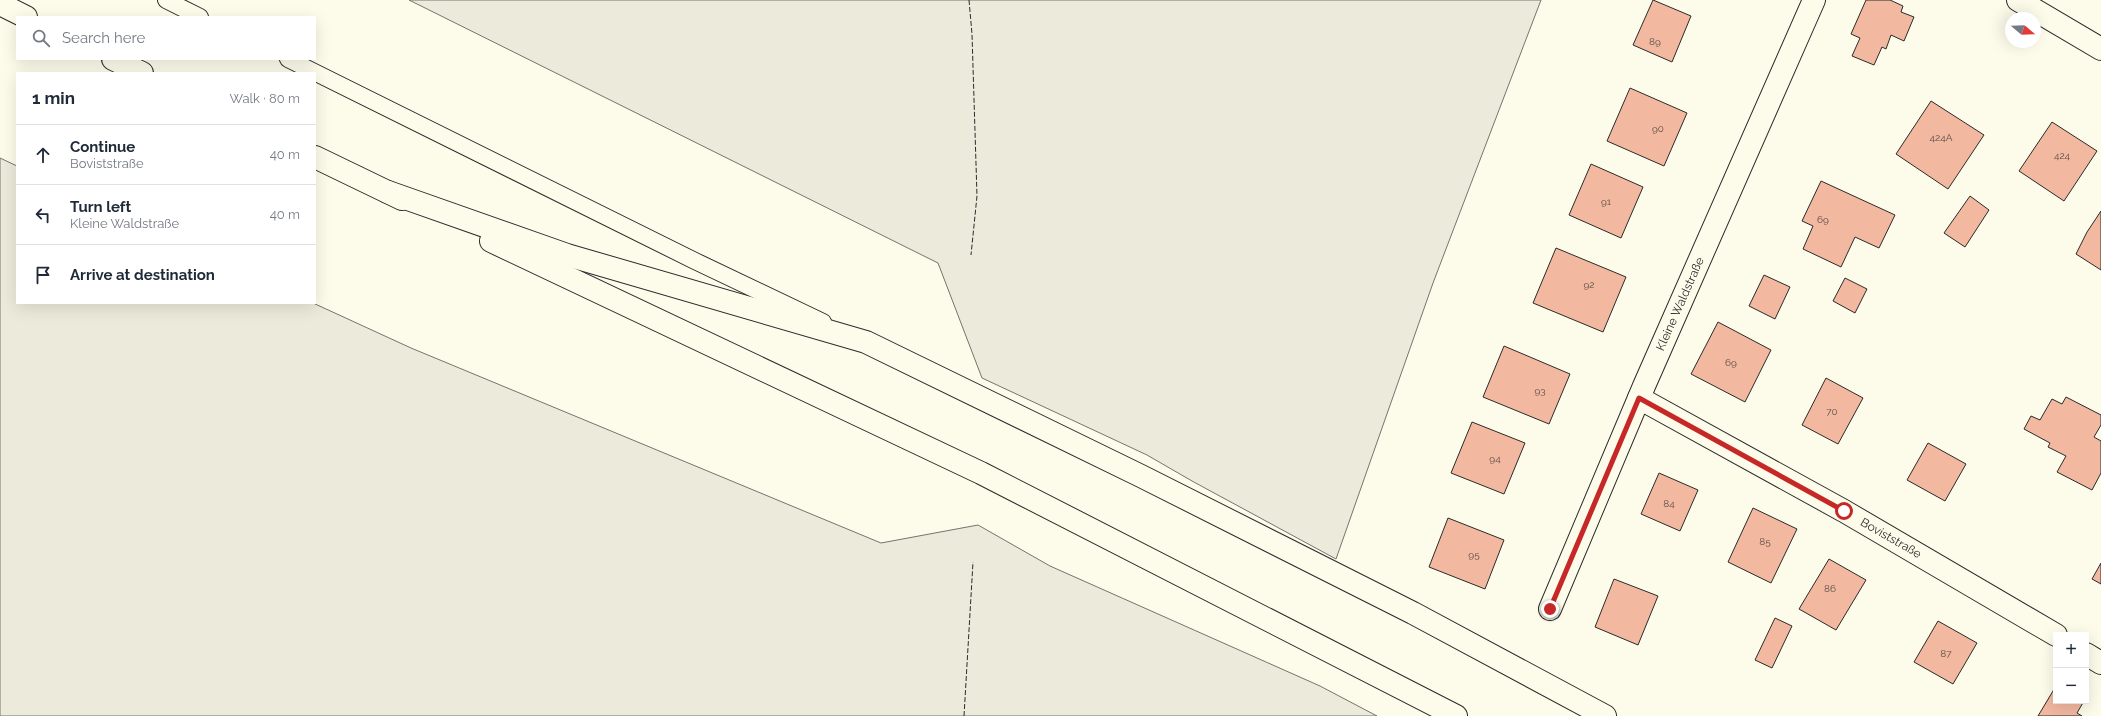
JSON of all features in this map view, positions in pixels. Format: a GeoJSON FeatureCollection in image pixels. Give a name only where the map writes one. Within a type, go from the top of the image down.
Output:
{"type":"FeatureCollection","features":[{"type":"Feature","properties":{"kind":"main road","name":"Kleine Waldstraße"},"geometry":{"type":"LineString","coordinates":[[1550,609],[1639,398],[1814,0]]}},
{"type":"Feature","properties":{"kind":"main road"},"geometry":{"type":"LineString","coordinates":[[2018,0],[2101,49]]}},
{"type":"Feature","properties":{"kind":"main road"},"geometry":{"type":"LineString","coordinates":[[0,4],[24,16]]}},
{"type":"Feature","properties":{"kind":"main road"},"geometry":{"type":"LineString","coordinates":[[115,60],[140,72]]}},
{"type":"Feature","properties":{"kind":"main road"},"geometry":{"type":"LineString","coordinates":[[316,157],[981,473],[1456,716]]}},
{"type":"Feature","properties":{"kind":"main road"},"geometry":{"type":"LineString","coordinates":[[388,192],[567,254],[866,342],[984,398],[1413,613],[1605,716]]}},
{"type":"Feature","properties":{"kind":"main road","name":"Boviststraße"},"geometry":{"type":"LineString","coordinates":[[1639,398],[1844,511],[2053,633]]}},
{"type":"Feature","properties":{"kind":"main road"},"geometry":{"type":"LineString","coordinates":[[2089,656],[2101,664]]}},
{"type":"Feature","properties":{"kind":"lane"},"geometry":{"type":"LineString","coordinates":[[166,0],[198,16]]}},
{"type":"Feature","properties":{"kind":"lane"},"geometry":{"type":"LineString","coordinates":[[290,60],[314,72]]}},
{"type":"Feature","properties":{"kind":"lane"},"geometry":{"type":"LineString","coordinates":[[316,73],[695,261],[866,342]]}},
{"type":"Feature","properties":{"kind":"shaded area"},"geometry":{"type":"Polygon","coordinates":[[[409,0],[1541,0],[1433,283],[1336,559],[1147,455],[982,378],[938,263],[409,0]]]}},
{"type":"Feature","properties":{"kind":"shaded area"},"geometry":{"type":"Polygon","coordinates":[[[0,158],[16,166],[16,304],[315,304],[411,348],[881,543],[978,525],[1050,566],[1320,686],[1377,716],[0,716],[0,158]]]}},
{"type":"Feature","properties":{"kind":"building"},"geometry":{"type":"Polygon","coordinates":[[[1653,0],[1691,16],[1672,62],[1633,45],[1653,0]]]}},
{"type":"Feature","properties":{"kind":"building"},"geometry":{"type":"Polygon","coordinates":[[[1866,0],[1890,0],[1903,6],[1901,12],[1914,17],[1904,41],[1891,35],[1886,49],[1882,47],[1874,65],[1852,56],[1860,38],[1851,34],[1866,0]]]}},
{"type":"Feature","properties":{"kind":"building"},"geometry":{"type":"Polygon","coordinates":[[[1630,88],[1687,113],[1664,166],[1607,141],[1630,88]]]}},
{"type":"Feature","properties":{"kind":"building"},"geometry":{"type":"Polygon","coordinates":[[[1931,101],[1984,135],[1948,189],[1896,154],[1931,101]]]}},
{"type":"Feature","properties":{"kind":"building"},"geometry":{"type":"Polygon","coordinates":[[[2052,122],[2097,151],[2064,201],[2019,171],[2052,122]]]}},
{"type":"Feature","properties":{"kind":"building"},"geometry":{"type":"Polygon","coordinates":[[[1591,164],[1643,187],[1621,238],[1569,215],[1591,164]]]}},
{"type":"Feature","properties":{"kind":"building"},"geometry":{"type":"Polygon","coordinates":[[[1821,181],[1895,215],[1879,248],[1855,237],[1841,267],[1803,249],[1813,226],[1802,221],[1821,181]]]}},
{"type":"Feature","properties":{"kind":"building"},"geometry":{"type":"Polygon","coordinates":[[[1970,196],[1989,210],[1965,247],[1944,233],[1970,196]]]}},
{"type":"Feature","properties":{"kind":"building"},"geometry":{"type":"Polygon","coordinates":[[[2101,211],[2101,270],[2076,254],[2087,232],[2101,211]]]}},
{"type":"Feature","properties":{"kind":"building"},"geometry":{"type":"Polygon","coordinates":[[[1556,248],[1626,277],[1603,332],[1533,303],[1556,248]]]}},
{"type":"Feature","properties":{"kind":"building"},"geometry":{"type":"Polygon","coordinates":[[[1764,275],[1790,287],[1775,319],[1749,306],[1764,275]]]}},
{"type":"Feature","properties":{"kind":"building"},"geometry":{"type":"Polygon","coordinates":[[[1845,278],[1867,289],[1855,313],[1833,301],[1845,278]]]}},
{"type":"Feature","properties":{"kind":"building"},"geometry":{"type":"Polygon","coordinates":[[[1718,322],[1771,350],[1745,402],[1691,374],[1718,322]]]}},
{"type":"Feature","properties":{"kind":"building"},"geometry":{"type":"Polygon","coordinates":[[[1504,346],[1570,374],[1549,424],[1483,397],[1504,346]]]}},
{"type":"Feature","properties":{"kind":"building"},"geometry":{"type":"Polygon","coordinates":[[[1826,378],[1863,398],[1838,444],[1802,425],[1826,378]]]}},
{"type":"Feature","properties":{"kind":"building"},"geometry":{"type":"Polygon","coordinates":[[[2066,397],[2101,415],[2101,425],[2094,437],[2101,441],[2101,473],[2092,490],[2057,472],[2066,456],[2048,447],[2050,443],[2024,429],[2031,416],[2040,420],[2052,399],[2062,404],[2066,397]]]}},
{"type":"Feature","properties":{"kind":"building"},"geometry":{"type":"Polygon","coordinates":[[[1472,422],[1525,443],[1504,494],[1451,473],[1472,422]]]}},
{"type":"Feature","properties":{"kind":"building"},"geometry":{"type":"Polygon","coordinates":[[[1928,443],[1966,464],[1945,501],[1907,480],[1928,443]]]}},
{"type":"Feature","properties":{"kind":"building"},"geometry":{"type":"Polygon","coordinates":[[[1659,473],[1698,490],[1680,531],[1641,514],[1659,473]]]}},
{"type":"Feature","properties":{"kind":"building"},"geometry":{"type":"Polygon","coordinates":[[[1753,508],[1797,529],[1771,583],[1728,562],[1753,508]]]}},
{"type":"Feature","properties":{"kind":"building"},"geometry":{"type":"Polygon","coordinates":[[[1448,518],[1504,540],[1485,589],[1429,567],[1448,518]]]}},
{"type":"Feature","properties":{"kind":"building"},"geometry":{"type":"Polygon","coordinates":[[[1829,559],[1866,580],[1836,630],[1799,609],[1829,559]]]}},
{"type":"Feature","properties":{"kind":"building"},"geometry":{"type":"Polygon","coordinates":[[[2101,563],[2101,584],[2092,579],[2101,563]]]}},
{"type":"Feature","properties":{"kind":"building"},"geometry":{"type":"Polygon","coordinates":[[[1614,579],[1658,596],[1638,645],[1595,627],[1614,579]]]}},
{"type":"Feature","properties":{"kind":"building"},"geometry":{"type":"Polygon","coordinates":[[[1775,618],[1792,626],[1772,668],[1755,660],[1775,618]]]}},
{"type":"Feature","properties":{"kind":"building"},"geometry":{"type":"Polygon","coordinates":[[[1938,621],[1977,643],[1953,684],[1914,662],[1938,621]]]}},
{"type":"Feature","properties":{"kind":"building"},"geometry":{"type":"Polygon","coordinates":[[[2053,691],[2053,704],[2082,704],[2077,713],[2082,716],[2038,716],[2053,691]]]}},
{"type":"Feature","properties":{"kind":"fence"},"geometry":{"type":"LineString","coordinates":[[969,0],[972,34],[977,196],[971,255]]}},
{"type":"Feature","properties":{"kind":"fence"},"geometry":{"type":"LineString","coordinates":[[964,716],[973,562]]}},
{"type":"Feature","properties":{"kind":"route"},"geometry":{"type":"LineString","coordinates":[[1550,609],[1639,398],[1844,511]]}}]}
